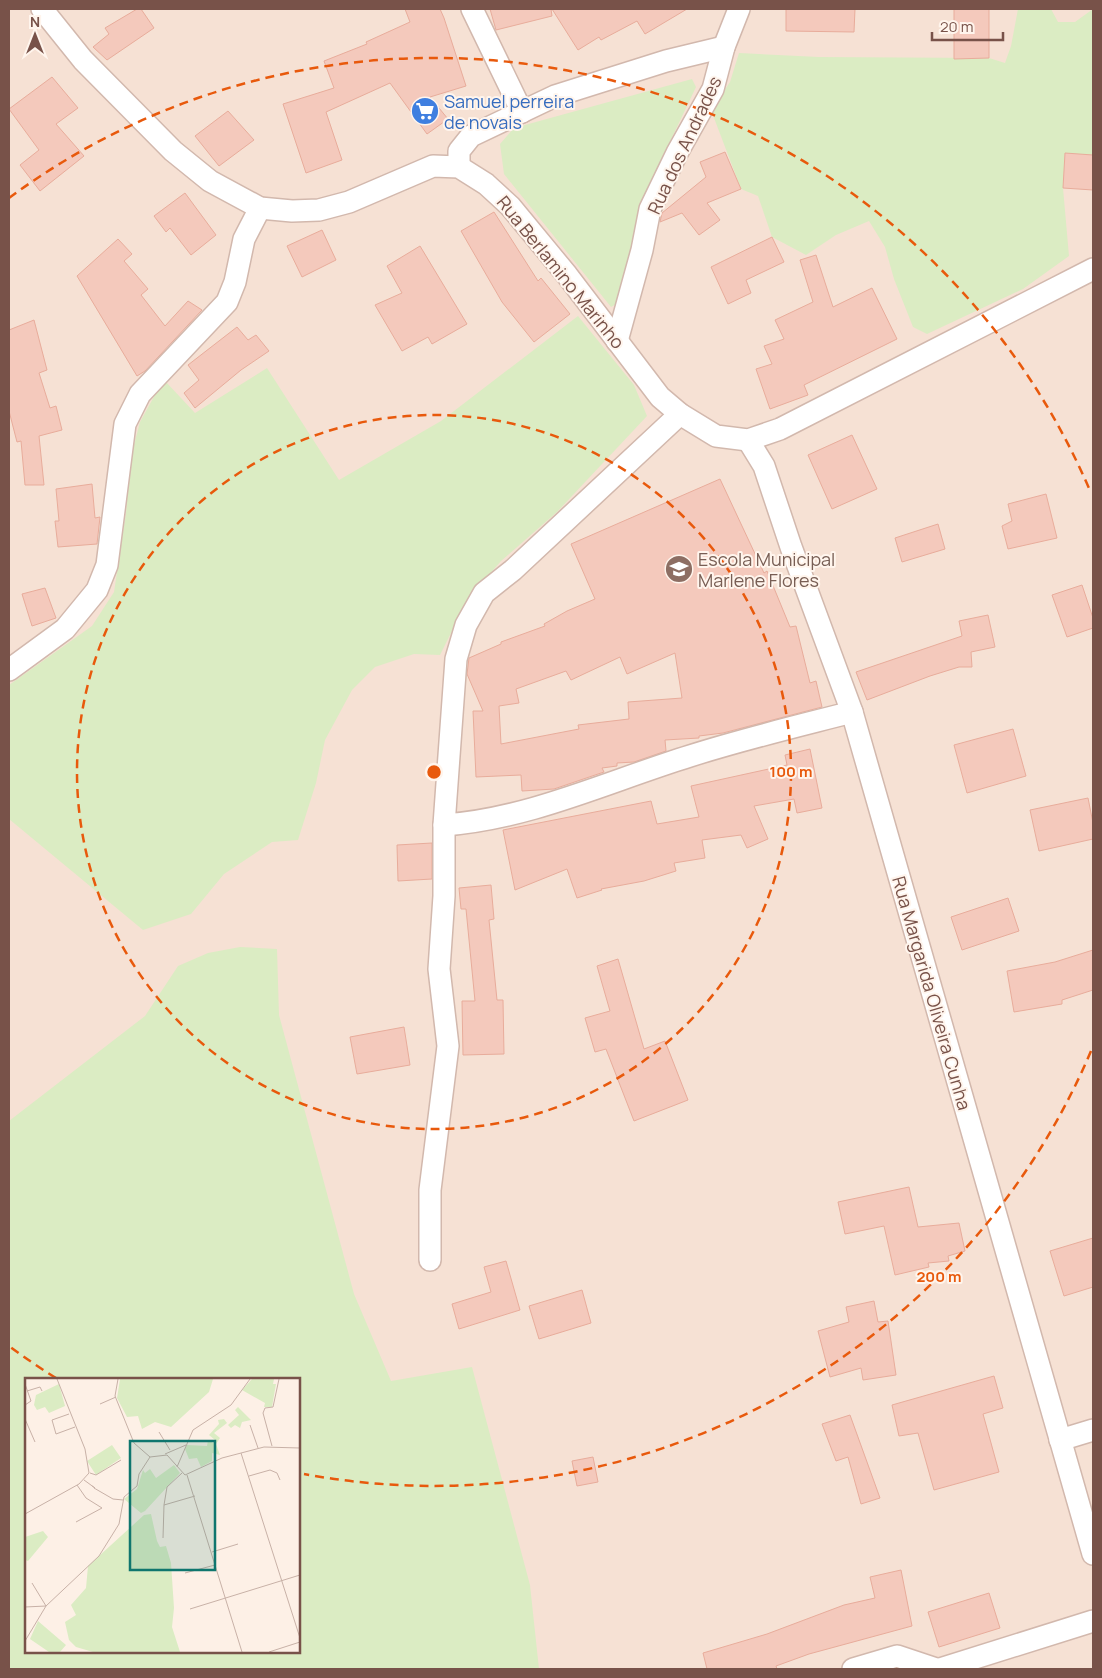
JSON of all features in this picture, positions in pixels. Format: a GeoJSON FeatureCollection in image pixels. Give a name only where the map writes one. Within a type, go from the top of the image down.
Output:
{"type":"FeatureCollection","features":[{"type":"Feature","properties":{"kind":"street","name":"Rua Berlamino Marinho"},"geometry":{"type":"LineString","coordinates":[[42,9],[84,60],[173,151],[210,181],[260,208],[292,211],[319,210],[349,202],[433,166],[459,167],[486,184],[510,206],[660,396],[680,414],[716,436],[748,440],[780,428],[1093,268]]}},
{"type":"Feature","properties":{"kind":"street"},"geometry":{"type":"LineString","coordinates":[[472,9],[522,112]]}},
{"type":"Feature","properties":{"kind":"street","name":"Rua dos Andrades"},"geometry":{"type":"LineString","coordinates":[[617,341],[642,250],[650,209],[677,153],[713,89],[724,47],[739,9]]}},
{"type":"Feature","properties":{"kind":"street"},"geometry":{"type":"LineString","coordinates":[[459,167],[459,151],[471,136],[522,112],[564,93],[666,61],[724,47]]}},
{"type":"Feature","properties":{"kind":"street"},"geometry":{"type":"LineString","coordinates":[[9,670],[65,629],[97,590],[107,565],[125,424],[140,394],[227,302],[235,282],[244,239],[260,208]]}},
{"type":"Feature","properties":{"kind":"street"},"geometry":{"type":"LineString","coordinates":[[430,1260],[430,1190],[448,1046],[439,969],[444,896],[444,825],[456,659],[466,625],[484,593],[512,570],[680,414]]}},
{"type":"Feature","properties":{"kind":"street","name":"Rua Margarida Oliveira Cunha"},"geometry":{"type":"LineString","coordinates":[[748,440],[764,466],[791,547],[852,712],[1093,1554]]}},
{"type":"Feature","properties":{"kind":"street"},"geometry":{"type":"LineString","coordinates":[[444,825],[470,823],[543,805],[690,756],[852,712]]}},
{"type":"Feature","properties":{"kind":"street"},"geometry":{"type":"LineString","coordinates":[[1060,1440],[1093,1430]]}},
{"type":"Feature","properties":{"kind":"street"},"geometry":{"type":"LineString","coordinates":[[853,1669],[897,1656],[938,1669],[1093,1621]]}},
{"type":"Feature","properties":{"kind":"shaded area"},"geometry":{"type":"Polygon","coordinates":[[[9,9],[1093,9],[1093,1669],[9,1669],[9,9]]]}},
{"type":"Feature","properties":{"kind":"green space"},"geometry":{"type":"Polygon","coordinates":[[[1018,9],[1051,9],[1058,22],[1075,22],[1093,9],[1093,155],[1065,154],[1063,188],[1069,256],[1023,289],[927,334],[913,327],[894,279],[885,247],[869,221],[836,235],[806,255],[772,237],[758,196],[741,189],[711,110],[730,82],[739,53],[819,57],[989,58],[1005,63],[1011,46],[1018,9]]]}},
{"type":"Feature","properties":{"kind":"green space"},"geometry":{"type":"Polygon","coordinates":[[[692,79],[696,87],[657,169],[636,227],[618,303],[611,307],[504,174],[500,144],[514,128],[692,79]]]}},
{"type":"Feature","properties":{"kind":"green space"},"geometry":{"type":"Polygon","coordinates":[[[578,316],[634,385],[647,416],[557,512],[501,561],[468,599],[440,655],[414,654],[375,667],[352,690],[325,740],[316,783],[298,840],[272,842],[224,874],[191,914],[143,930],[9,819],[9,685],[92,626],[114,592],[126,513],[131,456],[140,422],[156,393],[166,382],[195,413],[267,368],[339,480],[441,421],[578,316]]]}},
{"type":"Feature","properties":{"kind":"green space"},"geometry":{"type":"Polygon","coordinates":[[[240,947],[277,949],[279,1015],[354,1294],[391,1381],[472,1367],[530,1585],[539,1669],[9,1669],[9,1121],[145,1016],[178,966],[208,953],[240,947]]]}},
{"type":"Feature","properties":{"kind":"building"},"geometry":{"type":"Polygon","coordinates":[[[137,9],[141,9],[154,28],[107,60],[93,47],[109,34],[105,28],[137,9]]]}},
{"type":"Feature","properties":{"kind":"building"},"geometry":{"type":"Polygon","coordinates":[[[405,9],[440,9],[444,18],[466,86],[430,97],[448,119],[427,134],[390,83],[326,112],[342,160],[306,173],[283,104],[334,88],[324,61],[367,44],[366,42],[410,22],[405,9]]]}},
{"type":"Feature","properties":{"kind":"building"},"geometry":{"type":"Polygon","coordinates":[[[490,9],[551,9],[552,16],[496,30],[490,9]]]}},
{"type":"Feature","properties":{"kind":"building"},"geometry":{"type":"Polygon","coordinates":[[[552,9],[687,9],[645,34],[637,21],[601,40],[599,37],[578,50],[552,9]]]}},
{"type":"Feature","properties":{"kind":"building"},"geometry":{"type":"Polygon","coordinates":[[[786,9],[855,9],[854,32],[786,31],[786,9]]]}},
{"type":"Feature","properties":{"kind":"building"},"geometry":{"type":"Polygon","coordinates":[[[954,9],[989,9],[989,58],[954,59],[954,9]]]}},
{"type":"Feature","properties":{"kind":"building"},"geometry":{"type":"Polygon","coordinates":[[[52,77],[78,108],[56,124],[84,156],[40,191],[20,165],[39,150],[9,109],[52,77]]]}},
{"type":"Feature","properties":{"kind":"building"},"geometry":{"type":"Polygon","coordinates":[[[228,111],[254,140],[219,166],[195,136],[228,111]]]}},
{"type":"Feature","properties":{"kind":"building"},"geometry":{"type":"Polygon","coordinates":[[[725,152],[741,189],[707,203],[720,220],[699,235],[682,213],[660,222],[662,213],[706,177],[700,162],[725,152]]]}},
{"type":"Feature","properties":{"kind":"building"},"geometry":{"type":"Polygon","coordinates":[[[1065,153],[1093,155],[1093,190],[1063,188],[1065,153]]]}},
{"type":"Feature","properties":{"kind":"building"},"geometry":{"type":"Polygon","coordinates":[[[185,193],[216,235],[191,255],[170,228],[166,232],[154,216],[185,193]]]}},
{"type":"Feature","properties":{"kind":"building"},"geometry":{"type":"Polygon","coordinates":[[[494,212],[538,281],[541,278],[570,314],[534,342],[502,302],[461,231],[494,212]]]}},
{"type":"Feature","properties":{"kind":"building"},"geometry":{"type":"Polygon","coordinates":[[[322,230],[336,260],[302,277],[287,246],[322,230]]]}},
{"type":"Feature","properties":{"kind":"building"},"geometry":{"type":"Polygon","coordinates":[[[772,237],[784,262],[746,280],[751,293],[728,304],[711,267],[772,237]]]}},
{"type":"Feature","properties":{"kind":"building"},"geometry":{"type":"Polygon","coordinates":[[[118,239],[132,254],[124,261],[148,289],[141,295],[165,326],[188,301],[202,310],[145,371],[137,376],[77,276],[118,239]]]}},
{"type":"Feature","properties":{"kind":"building"},"geometry":{"type":"Polygon","coordinates":[[[420,246],[467,324],[432,344],[428,337],[402,351],[375,305],[402,293],[387,266],[420,246]]]}},
{"type":"Feature","properties":{"kind":"building"},"geometry":{"type":"Polygon","coordinates":[[[816,255],[833,307],[872,288],[897,339],[804,385],[808,395],[770,409],[756,369],[772,364],[764,346],[784,339],[775,320],[813,302],[800,260],[816,255]]]}},
{"type":"Feature","properties":{"kind":"building"},"geometry":{"type":"Polygon","coordinates":[[[34,320],[47,370],[39,373],[50,408],[56,406],[62,430],[39,436],[44,485],[25,485],[21,441],[17,442],[9,411],[9,330],[34,320]]]}},
{"type":"Feature","properties":{"kind":"building"},"geometry":{"type":"Polygon","coordinates":[[[237,327],[248,340],[256,335],[269,351],[241,370],[195,408],[184,393],[199,380],[188,365],[237,327]]]}},
{"type":"Feature","properties":{"kind":"building"},"geometry":{"type":"Polygon","coordinates":[[[852,435],[877,489],[832,509],[808,455],[852,435]]]}},
{"type":"Feature","properties":{"kind":"building"},"geometry":{"type":"Polygon","coordinates":[[[720,479],[764,573],[767,571],[790,627],[796,626],[810,683],[816,681],[822,707],[723,733],[699,736],[699,738],[665,740],[666,751],[634,762],[617,763],[617,766],[602,768],[604,772],[554,789],[522,791],[521,775],[476,777],[473,711],[483,711],[467,674],[469,658],[501,644],[501,642],[545,626],[544,624],[567,611],[595,599],[571,544],[720,479]],[[675,653],[627,674],[620,657],[571,680],[566,671],[516,689],[519,703],[499,706],[501,744],[579,729],[578,725],[629,719],[628,702],[682,698],[675,653]]]}},
{"type":"Feature","properties":{"kind":"building"},"geometry":{"type":"Polygon","coordinates":[[[92,484],[95,518],[100,517],[97,544],[58,547],[55,521],[59,521],[56,489],[92,484]]]}},
{"type":"Feature","properties":{"kind":"building"},"geometry":{"type":"Polygon","coordinates":[[[1046,494],[1057,538],[1008,549],[1002,526],[1012,521],[1008,504],[1046,494]]]}},
{"type":"Feature","properties":{"kind":"building"},"geometry":{"type":"Polygon","coordinates":[[[938,524],[945,549],[902,562],[895,538],[938,524]]]}},
{"type":"Feature","properties":{"kind":"building"},"geometry":{"type":"Polygon","coordinates":[[[1082,585],[1093,618],[1093,628],[1067,637],[1052,595],[1082,585]]]}},
{"type":"Feature","properties":{"kind":"building"},"geometry":{"type":"Polygon","coordinates":[[[45,588],[56,618],[32,626],[22,594],[45,588]]]}},
{"type":"Feature","properties":{"kind":"building"},"geometry":{"type":"Polygon","coordinates":[[[988,615],[995,647],[971,652],[972,667],[959,667],[930,676],[867,700],[856,672],[962,636],[959,621],[988,615]]]}},
{"type":"Feature","properties":{"kind":"building"},"geometry":{"type":"Polygon","coordinates":[[[1013,729],[1026,776],[967,793],[954,745],[1013,729]]]}},
{"type":"Feature","properties":{"kind":"building"},"geometry":{"type":"Polygon","coordinates":[[[810,749],[822,808],[797,813],[794,799],[754,806],[768,839],[747,848],[741,835],[702,840],[705,858],[674,863],[676,871],[644,881],[601,889],[577,898],[567,869],[515,890],[503,830],[651,801],[657,824],[699,817],[691,786],[787,765],[785,755],[810,749]]]}},
{"type":"Feature","properties":{"kind":"building"},"geometry":{"type":"Polygon","coordinates":[[[1088,798],[1093,823],[1093,839],[1039,851],[1030,810],[1088,798]]]}},
{"type":"Feature","properties":{"kind":"building"},"geometry":{"type":"Polygon","coordinates":[[[432,843],[432,879],[398,881],[397,845],[432,843]]]}},
{"type":"Feature","properties":{"kind":"building"},"geometry":{"type":"Polygon","coordinates":[[[491,885],[494,919],[489,920],[497,1000],[503,1000],[504,1054],[463,1055],[462,1001],[475,1001],[466,909],[461,909],[459,888],[491,885]]]}},
{"type":"Feature","properties":{"kind":"building"},"geometry":{"type":"Polygon","coordinates":[[[1008,898],[1019,931],[962,950],[951,917],[1008,898]]]}},
{"type":"Feature","properties":{"kind":"building"},"geometry":{"type":"Polygon","coordinates":[[[1093,950],[1093,990],[1062,1000],[1062,1004],[1014,1012],[1007,971],[1055,962],[1093,950]]]}},
{"type":"Feature","properties":{"kind":"building"},"geometry":{"type":"Polygon","coordinates":[[[618,959],[644,1049],[665,1041],[688,1100],[634,1121],[606,1049],[595,1052],[585,1018],[610,1011],[597,966],[618,959]]]}},
{"type":"Feature","properties":{"kind":"building"},"geometry":{"type":"Polygon","coordinates":[[[404,1027],[410,1065],[357,1074],[350,1037],[404,1027]]]}},
{"type":"Feature","properties":{"kind":"building"},"geometry":{"type":"Polygon","coordinates":[[[909,1187],[918,1227],[959,1223],[965,1251],[948,1256],[949,1261],[928,1263],[929,1267],[895,1275],[884,1226],[845,1234],[838,1202],[909,1187]]]}},
{"type":"Feature","properties":{"kind":"building"},"geometry":{"type":"Polygon","coordinates":[[[1093,1238],[1093,1287],[1064,1296],[1050,1251],[1093,1238]]]}},
{"type":"Feature","properties":{"kind":"building"},"geometry":{"type":"Polygon","coordinates":[[[506,1261],[520,1310],[459,1329],[452,1304],[491,1292],[484,1267],[506,1261]]]}},
{"type":"Feature","properties":{"kind":"building"},"geometry":{"type":"Polygon","coordinates":[[[582,1290],[591,1323],[539,1339],[529,1306],[582,1290]]]}},
{"type":"Feature","properties":{"kind":"building"},"geometry":{"type":"Polygon","coordinates":[[[874,1301],[878,1322],[888,1321],[896,1375],[863,1380],[861,1368],[830,1377],[818,1331],[849,1322],[846,1307],[874,1301]]]}},
{"type":"Feature","properties":{"kind":"building"},"geometry":{"type":"Polygon","coordinates":[[[994,1376],[1003,1408],[983,1414],[999,1472],[934,1490],[918,1433],[899,1436],[892,1405],[994,1376]]]}},
{"type":"Feature","properties":{"kind":"building"},"geometry":{"type":"Polygon","coordinates":[[[850,1415],[880,1498],[861,1504],[848,1457],[836,1461],[822,1424],[850,1415]]]}},
{"type":"Feature","properties":{"kind":"building"},"geometry":{"type":"Polygon","coordinates":[[[593,1457],[598,1482],[577,1486],[572,1461],[593,1457]]]}},
{"type":"Feature","properties":{"kind":"building"},"geometry":{"type":"Polygon","coordinates":[[[901,1570],[912,1626],[809,1654],[776,1666],[777,1669],[707,1669],[703,1653],[767,1634],[844,1605],[875,1598],[870,1577],[901,1570]]]}},
{"type":"Feature","properties":{"kind":"building"},"geometry":{"type":"Polygon","coordinates":[[[989,1593],[1000,1628],[939,1647],[928,1612],[989,1593]]]}},
{"type":"Feature","properties":{"kind":"place","name":"Samuel perreira de novais"},"geometry":{"type":"Point","coordinates":[425,111]}},
{"type":"Feature","properties":{"kind":"place","name":"Escola Municipal Marlene Flores"},"geometry":{"type":"Point","coordinates":[679,569]}}]}
